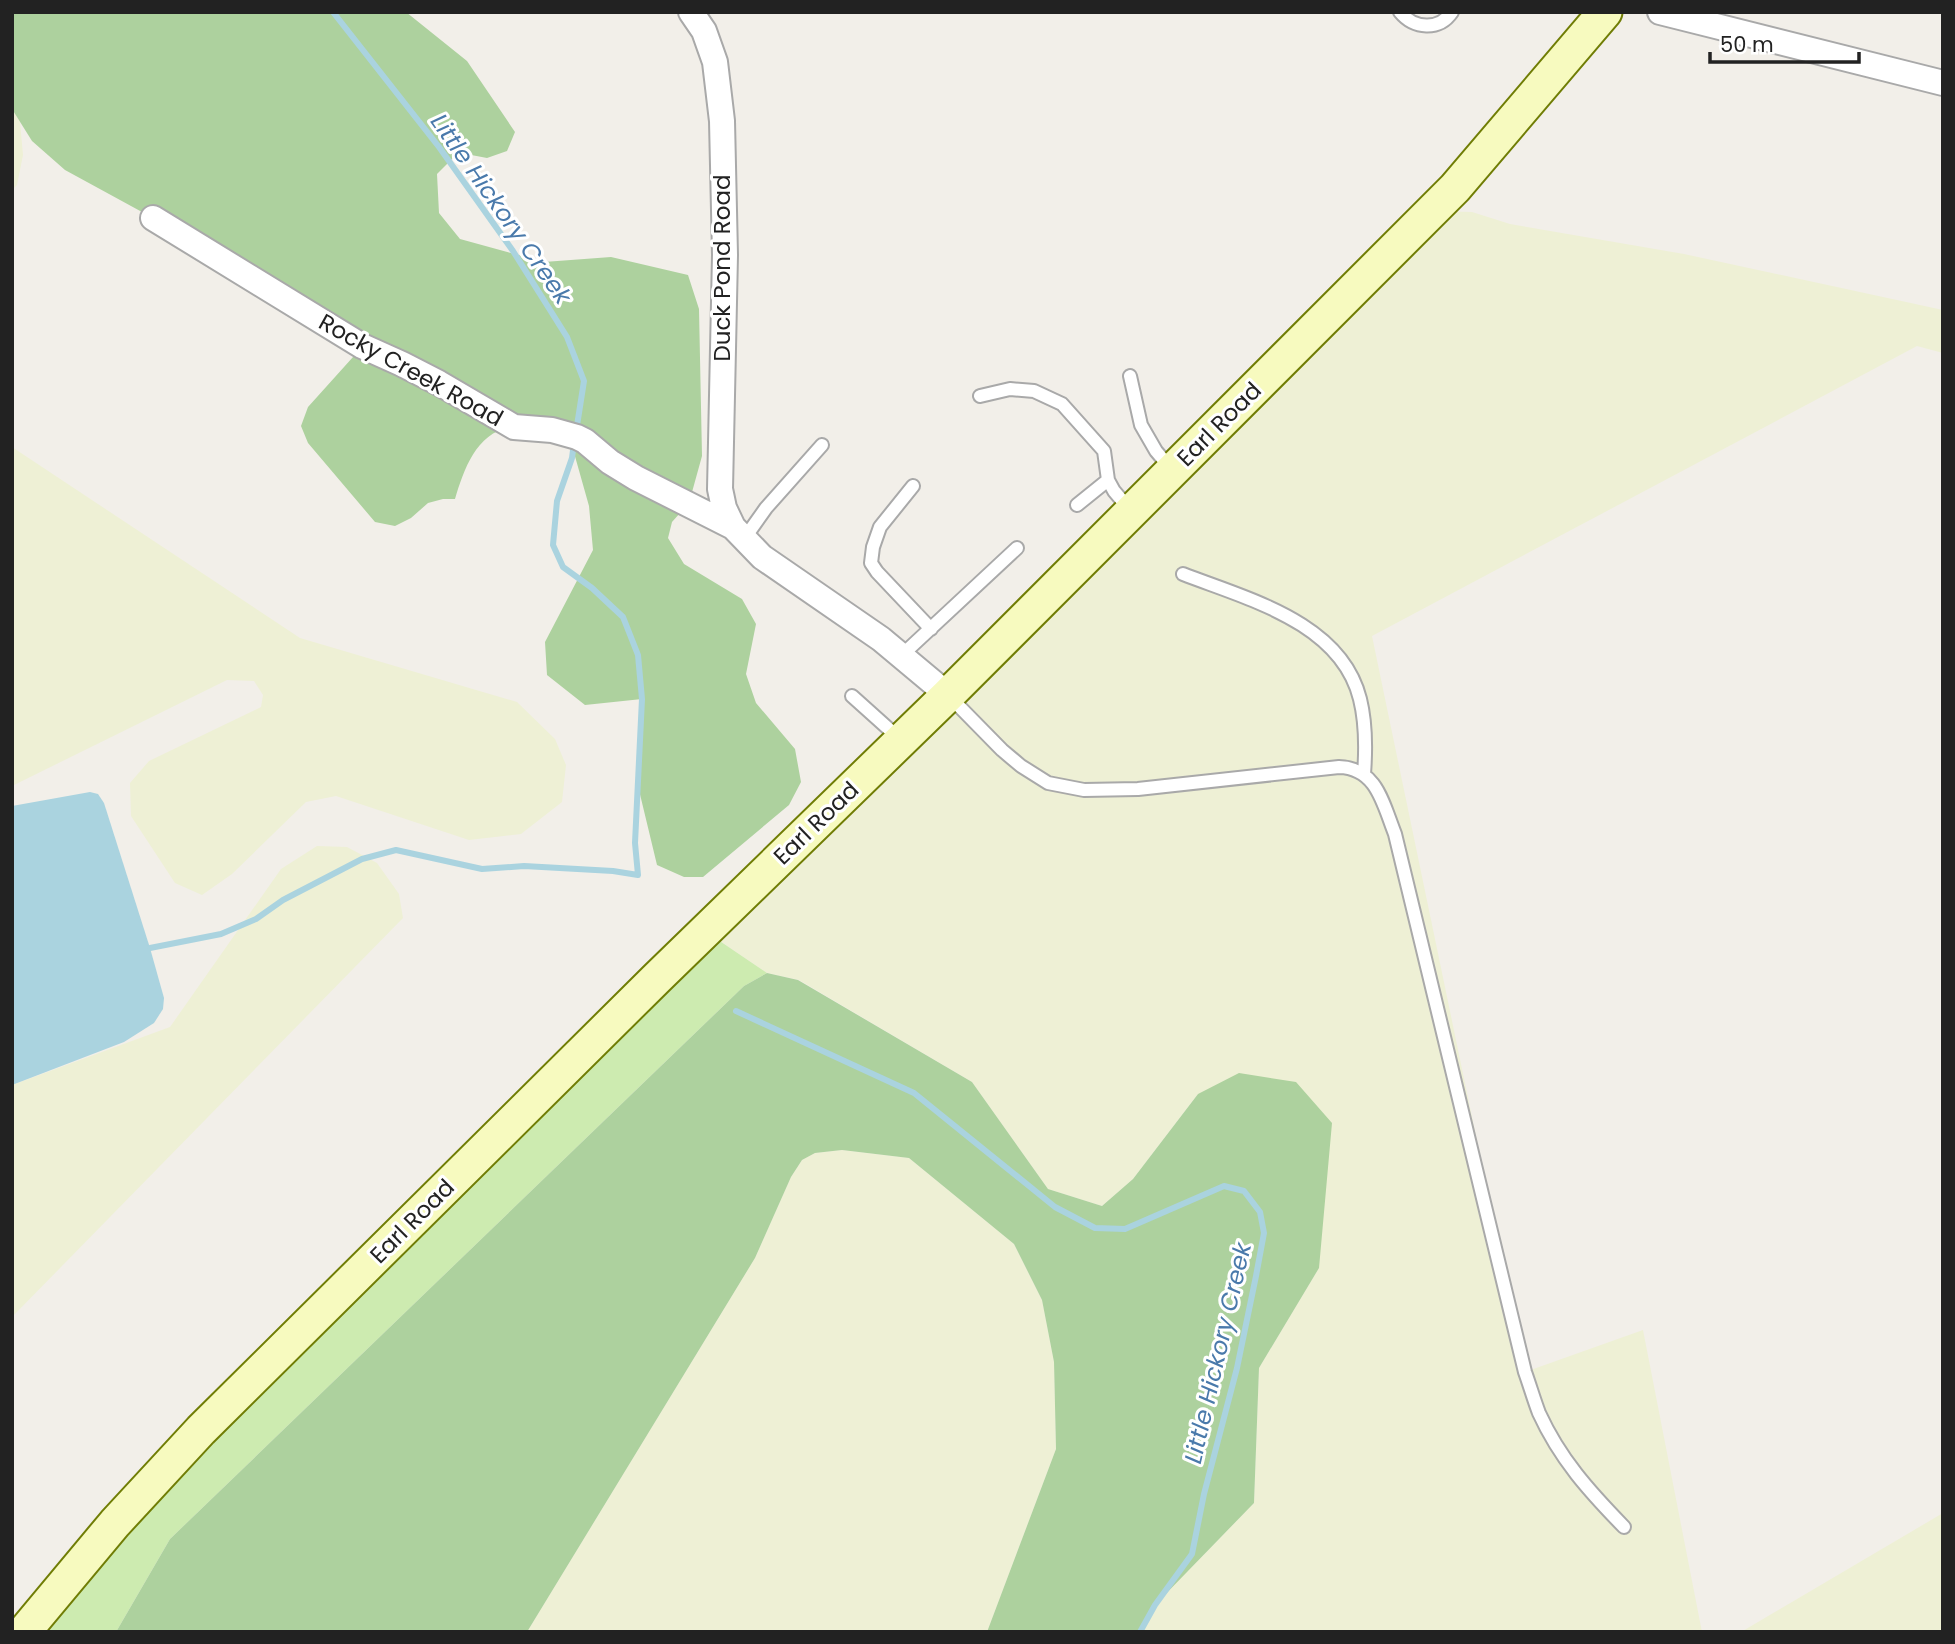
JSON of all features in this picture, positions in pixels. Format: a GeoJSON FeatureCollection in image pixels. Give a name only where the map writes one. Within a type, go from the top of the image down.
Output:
{"type":"FeatureCollection","features":[{"type":"Feature","properties":{"kind":"main road","name":"Earl Road"},"geometry":{"type":"LineString","coordinates":[[24,1632],[115,1523],[201,1430],[657,978],[948,695],[1455,188],[1605,12]]}},
{"type":"Feature","properties":{"kind":"street","name":"Duck Pond Road"},"geometry":{"type":"LineString","coordinates":[[691,12],[704,31],[715,62],[722,121],[725,255],[720,489],[724,508],[738,533]]}},
{"type":"Feature","properties":{"kind":"street"},"geometry":{"type":"LineString","coordinates":[[1660,12],[1943,83]]}},
{"type":"Feature","properties":{"kind":"street","name":"Rocky Creek Road"},"geometry":{"type":"LineString","coordinates":[[153,218],[362,346],[439,383],[514,427],[552,430],[578,437],[636,478],[738,533],[762,557],[881,639],[948,695]]}},
{"type":"Feature","properties":{"kind":"lane"},"geometry":{"type":"LineString","coordinates":[[1400,12],[1415,24],[1430,26],[1443,22],[1452,12]]}},
{"type":"Feature","properties":{"kind":"lane"},"geometry":{"type":"LineString","coordinates":[[1130,376],[1141,425],[1156,451],[1172,470]]}},
{"type":"Feature","properties":{"kind":"lane"},"geometry":{"type":"LineString","coordinates":[[980,396],[1010,389],[1034,391],[1062,404],[1104,451],[1108,480],[1132,511]]}},
{"type":"Feature","properties":{"kind":"lane"},"geometry":{"type":"LineString","coordinates":[[738,533],[766,508],[822,445]]}},
{"type":"Feature","properties":{"kind":"lane"},"geometry":{"type":"LineString","coordinates":[[1077,505],[1108,480]]}},
{"type":"Feature","properties":{"kind":"lane"},"geometry":{"type":"LineString","coordinates":[[913,486],[880,527],[871,563],[931,628]]}},
{"type":"Feature","properties":{"kind":"lane"},"geometry":{"type":"LineString","coordinates":[[901,656],[1017,548]]}},
{"type":"Feature","properties":{"kind":"lane"},"geometry":{"type":"LineString","coordinates":[[1183,574],[1289,617],[1330,646],[1353,678],[1360,697],[1366,744],[1364,774]]}},
{"type":"Feature","properties":{"kind":"lane"},"geometry":{"type":"LineString","coordinates":[[948,695],[1002,750],[1048,783],[1084,790],[1138,789],[1339,767],[1351,768],[1364,774],[1378,790],[1395,834],[1525,1372],[1539,1413],[1564,1458],[1589,1491],[1624,1527]]}},
{"type":"Feature","properties":{"kind":"lane"},"geometry":{"type":"LineString","coordinates":[[852,696],[901,740]]}},
{"type":"Feature","properties":{"kind":"green space"},"geometry":{"type":"Polygon","coordinates":[[[12,12],[406,12],[467,61],[515,132],[507,151],[487,158],[466,154],[454,157],[437,174],[439,213],[460,239],[544,262],[611,257],[688,275],[699,309],[702,456],[689,503],[672,522],[668,538],[684,564],[742,599],[756,624],[746,674],[756,703],[795,749],[801,782],[789,805],[703,877],[684,877],[657,865],[638,786],[642,699],[585,705],[547,675],[545,642],[593,550],[589,506],[569,435],[520,427],[501,430],[490,435],[474,453],[455,499],[428,503],[411,518],[395,526],[375,522],[308,443],[301,426],[308,407],[362,347],[153,218],[65,170],[32,141],[12,109],[12,12]]]}},
{"type":"Feature","properties":{"kind":"green space"},"geometry":{"type":"Polygon","coordinates":[[[12,109],[20,122],[23,155],[17,185],[12,190],[12,109]]]}},
{"type":"Feature","properties":{"kind":"green space"},"geometry":{"type":"Polygon","coordinates":[[[1433,211],[1472,212],[1510,224],[1684,254],[1943,310],[1943,353],[1917,346],[1372,636],[1525,1372],[1643,1330],[1702,1632],[1140,1632],[1155,1605],[1254,1503],[1259,1368],[1319,1268],[1198,1094],[1133,1179],[1102,1206],[1048,1189],[972,1082],[799,980],[767,973],[705,931],[1433,211]]]}},
{"type":"Feature","properties":{"kind":"green space"},"geometry":{"type":"Polygon","coordinates":[[[12,447],[300,638],[517,702],[555,739],[566,765],[562,802],[521,834],[469,840],[336,796],[306,802],[232,874],[202,895],[175,883],[131,816],[130,783],[149,761],[261,707],[263,695],[254,681],[227,680],[12,786],[12,447]]]}},
{"type":"Feature","properties":{"kind":"green space"},"geometry":{"type":"Polygon","coordinates":[[[317,846],[347,847],[377,863],[399,894],[403,918],[12,1317],[12,1085],[170,1027],[281,869],[317,846]]]}},
{"type":"Feature","properties":{"kind":"green space"},"geometry":{"type":"Polygon","coordinates":[[[705,931],[767,973],[744,986],[170,1539],[116,1632],[24,1632],[705,931]]]}},
{"type":"Feature","properties":{"kind":"green space"},"geometry":{"type":"Polygon","coordinates":[[[767,973],[798,980],[972,1082],[1048,1189],[1102,1206],[1133,1179],[1198,1094],[1239,1073],[1296,1082],[1332,1123],[1319,1268],[1259,1368],[1254,1503],[1155,1605],[1140,1632],[987,1632],[1056,1449],[1054,1362],[1042,1300],[1014,1244],[909,1158],[842,1150],[815,1153],[802,1160],[791,1177],[755,1258],[527,1632],[116,1632],[170,1539],[744,986],[767,973]]]}},
{"type":"Feature","properties":{"kind":"green space"},"geometry":{"type":"Polygon","coordinates":[[[842,1150],[909,1158],[1014,1244],[1042,1300],[1054,1362],[1056,1449],[987,1632],[527,1632],[755,1258],[791,1177],[802,1160],[815,1153],[842,1150]]]}},
{"type":"Feature","properties":{"kind":"green space"},"geometry":{"type":"Polygon","coordinates":[[[1943,1513],[1943,1632],[1741,1632],[1943,1513]]]}},
{"type":"Feature","properties":{"kind":"water"},"geometry":{"type":"Polygon","coordinates":[[[90,792],[98,794],[104,803],[150,948],[164,998],[163,1009],[154,1023],[124,1042],[12,1085],[12,806],[90,792]]]}},
{"type":"Feature","properties":{"kind":"waterway","name":"Little Hickory Creek"},"geometry":{"type":"LineString","coordinates":[[333,12],[439,147],[513,251],[567,337],[584,381],[576,432]]}},
{"type":"Feature","properties":{"kind":"waterway"},"geometry":{"type":"LineString","coordinates":[[150,948],[221,934],[256,919],[283,900],[362,859],[396,850],[482,869],[524,866],[638,875],[635,843],[642,699],[638,655],[623,617],[592,588],[563,567],[553,545],[557,501],[572,458],[574,442]]}},
{"type":"Feature","properties":{"kind":"waterway","name":"Little Hickory Creek"},"geometry":{"type":"LineString","coordinates":[[736,1011],[914,1093],[1055,1207],[1095,1228],[1125,1229],[1224,1186],[1244,1191],[1260,1212],[1264,1233],[1256,1276],[1237,1368],[1204,1494],[1192,1554],[1155,1605],[1140,1632]]}}]}
